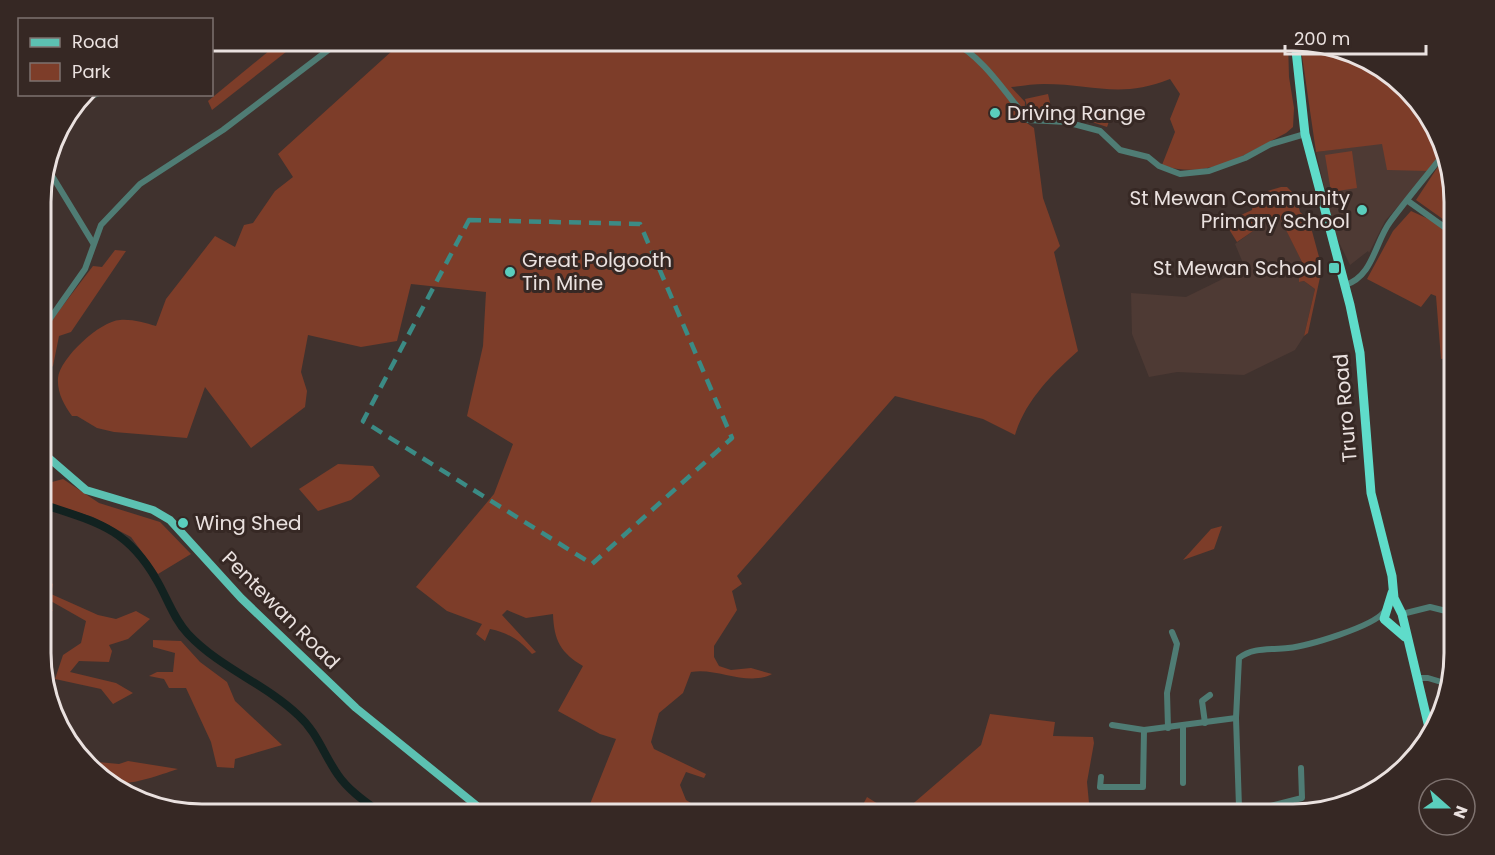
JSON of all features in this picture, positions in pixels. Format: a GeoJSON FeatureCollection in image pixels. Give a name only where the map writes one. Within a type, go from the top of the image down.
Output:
{"type":"FeatureCollection","features":[{"type":"Feature","properties":{"kind":"highway","name":"Truro Road"},"geometry":{"type":"LineString","coordinates":[[1296,51],[1305,134],[1345,285],[1360,352],[1371,493],[1428,722]]}},
{"type":"Feature","properties":{"kind":"highway","name":"Truro Road"},"geometry":{"type":"LineString","coordinates":[[1386,611],[1393,588]]}},
{"type":"Feature","properties":{"kind":"highway"},"geometry":{"type":"LineString","coordinates":[[1390,624],[1398,624],[1401,613],[1392,607],[1386,611],[1384,618],[1390,624],[1408,640]]}},
{"type":"Feature","properties":{"kind":"main road","name":"Pentewan Road"},"geometry":{"type":"LineString","coordinates":[[51,460],[86,490],[153,510],[170,520],[241,598],[356,708],[475,804]]}},
{"type":"Feature","properties":{"kind":"street"},"geometry":{"type":"LineString","coordinates":[[51,317],[84,269],[101,225],[140,184],[223,130],[326,51]]}},
{"type":"Feature","properties":{"kind":"street"},"geometry":{"type":"LineString","coordinates":[[966,51],[987,70],[1028,120],[1066,123],[1100,131],[1120,150],[1148,157],[1159,165],[1180,174],[1209,171],[1245,158],[1271,144],[1305,134]]}},
{"type":"Feature","properties":{"kind":"street"},"geometry":{"type":"LineString","coordinates":[[1345,285],[1354,281],[1366,268],[1389,223],[1438,161]]}},
{"type":"Feature","properties":{"kind":"street"},"geometry":{"type":"LineString","coordinates":[[53,177],[93,243]]}},
{"type":"Feature","properties":{"kind":"street"},"geometry":{"type":"LineString","coordinates":[[1408,201],[1444,227]]}},
{"type":"Feature","properties":{"kind":"street"},"geometry":{"type":"LineString","coordinates":[[1401,613],[1430,607],[1444,610]]}},
{"type":"Feature","properties":{"kind":"street"},"geometry":{"type":"LineString","coordinates":[[1239,804],[1236,718],[1239,658],[1249,651],[1309,645],[1373,622],[1386,611]]}},
{"type":"Feature","properties":{"kind":"street"},"geometry":{"type":"LineString","coordinates":[[1373,622],[1390,624]]}},
{"type":"Feature","properties":{"kind":"street"},"geometry":{"type":"LineString","coordinates":[[1168,728],[1167,693],[1177,644],[1172,632]]}},
{"type":"Feature","properties":{"kind":"street"},"geometry":{"type":"LineString","coordinates":[[1417,678],[1441,682]]}},
{"type":"Feature","properties":{"kind":"street"},"geometry":{"type":"LineString","coordinates":[[1206,723],[1202,701],[1210,695]]}},
{"type":"Feature","properties":{"kind":"street"},"geometry":{"type":"LineString","coordinates":[[1112,725],[1144,730],[1236,718]]}},
{"type":"Feature","properties":{"kind":"street"},"geometry":{"type":"LineString","coordinates":[[1183,783],[1184,726]]}},
{"type":"Feature","properties":{"kind":"street"},"geometry":{"type":"LineString","coordinates":[[1101,777],[1100,787],[1143,787],[1144,730]]}},
{"type":"Feature","properties":{"kind":"street"},"geometry":{"type":"LineString","coordinates":[[1278,804],[1302,798],[1301,768]]}},
{"type":"Feature","properties":{"kind":"highlighted area"},"geometry":{"type":"Polygon","coordinates":[[[469,220],[640,224],[732,438],[592,564],[363,421],[469,220]]]}},
{"type":"Feature","properties":{"kind":"shaded area","name":"St Mewan Community Primary School"},"geometry":{"type":"Polygon","coordinates":[[[1383,143],[1429,171],[1385,221],[1369,253],[1368,251],[1350,265],[1336,236],[1316,152],[1383,143]]]}},
{"type":"Feature","properties":{"kind":"shaded area"},"geometry":{"type":"Polygon","coordinates":[[[1278,213],[1304,266],[1300,282],[1304,281],[1315,289],[1304,336],[1295,350],[1244,375],[1177,372],[1149,377],[1132,334],[1131,293],[1186,297],[1245,268],[1235,244],[1278,213]]]}},
{"type":"Feature","properties":{"kind":"green space"},"geometry":{"type":"Polygon","coordinates":[[[269,51],[287,51],[212,110],[208,101],[269,51]]]}},
{"type":"Feature","properties":{"kind":"green space"},"geometry":{"type":"Polygon","coordinates":[[[392,51],[1288,51],[1289,77],[1294,108],[1293,127],[1241,157],[1195,170],[1179,169],[1162,165],[1175,132],[1170,119],[1180,94],[1170,79],[1152,85],[1121,89],[1044,84],[1011,87],[1025,102],[1024,121],[1034,128],[1043,198],[1060,246],[1054,252],[1078,351],[1040,389],[1025,411],[1015,435],[983,419],[895,396],[737,576],[742,584],[732,591],[737,610],[714,646],[714,657],[719,666],[731,670],[751,668],[772,674],[742,678],[711,672],[691,672],[683,693],[659,713],[651,742],[654,749],[706,774],[704,778],[686,772],[680,785],[686,800],[693,804],[590,804],[616,739],[600,734],[558,711],[583,666],[569,656],[560,645],[555,632],[553,614],[526,618],[507,610],[502,615],[536,652],[532,654],[513,638],[490,629],[485,641],[476,634],[482,624],[447,611],[416,587],[494,494],[513,444],[467,416],[483,346],[486,292],[411,284],[397,341],[361,347],[308,335],[301,372],[307,391],[305,407],[251,448],[205,387],[187,438],[114,432],[97,428],[77,416],[72,416],[60,394],[58,378],[60,370],[73,351],[92,334],[112,322],[134,321],[156,326],[166,299],[215,236],[235,247],[244,225],[253,223],[275,191],[293,177],[278,154],[392,51]]]}},
{"type":"Feature","properties":{"kind":"green space"},"geometry":{"type":"Polygon","coordinates":[[[1301,51],[1332,56],[1351,62],[1369,71],[1393,88],[1419,118],[1438,160],[1429,171],[1387,170],[1382,144],[1316,152],[1301,51]]]}},
{"type":"Feature","properties":{"kind":"green space"},"geometry":{"type":"Polygon","coordinates":[[[1048,94],[1051,107],[1029,113],[1025,99],[1048,94]]]}},
{"type":"Feature","properties":{"kind":"green space"},"geometry":{"type":"Polygon","coordinates":[[[1087,108],[1111,116],[1107,127],[1083,119],[1087,108]]]}},
{"type":"Feature","properties":{"kind":"green space"},"geometry":{"type":"Polygon","coordinates":[[[1352,151],[1357,188],[1331,192],[1325,155],[1352,151]]]}},
{"type":"Feature","properties":{"kind":"green space"},"geometry":{"type":"Polygon","coordinates":[[[1439,165],[1444,192],[1444,220],[1416,200],[1439,165]]]}},
{"type":"Feature","properties":{"kind":"green space"},"geometry":{"type":"Polygon","coordinates":[[[1287,187],[1296,196],[1300,212],[1309,220],[1322,268],[1308,333],[1304,336],[1315,289],[1304,281],[1299,282],[1299,274],[1304,266],[1278,214],[1237,242],[1227,226],[1230,220],[1252,210],[1254,195],[1287,187]]]}},
{"type":"Feature","properties":{"kind":"green space"},"geometry":{"type":"Polygon","coordinates":[[[1411,211],[1435,222],[1444,229],[1444,359],[1441,359],[1436,296],[1431,294],[1421,307],[1367,279],[1393,231],[1411,211]]]}},
{"type":"Feature","properties":{"kind":"green space"},"geometry":{"type":"Polygon","coordinates":[[[115,250],[126,251],[71,332],[59,336],[51,368],[51,321],[93,266],[102,267],[115,250]]]}},
{"type":"Feature","properties":{"kind":"green space"},"geometry":{"type":"Polygon","coordinates":[[[338,464],[373,466],[380,476],[351,500],[318,511],[299,489],[338,464]]]}},
{"type":"Feature","properties":{"kind":"green space"},"geometry":{"type":"Polygon","coordinates":[[[63,479],[99,503],[160,522],[191,554],[158,574],[131,537],[93,517],[51,504],[51,481],[63,479]]]}},
{"type":"Feature","properties":{"kind":"green space"},"geometry":{"type":"Polygon","coordinates":[[[1222,526],[1214,549],[1183,560],[1211,529],[1222,526]]]}},
{"type":"Feature","properties":{"kind":"green space"},"geometry":{"type":"Polygon","coordinates":[[[51,594],[98,615],[116,619],[136,611],[150,619],[128,639],[109,645],[112,651],[109,662],[79,661],[70,672],[116,683],[133,693],[113,704],[101,689],[55,679],[63,655],[81,643],[86,621],[51,601],[51,594]]]}},
{"type":"Feature","properties":{"kind":"green space"},"geometry":{"type":"Polygon","coordinates":[[[153,640],[181,641],[200,662],[227,682],[235,701],[282,745],[235,759],[234,768],[217,767],[211,742],[186,688],[169,688],[164,679],[149,676],[157,672],[173,672],[175,653],[153,647],[153,640]]]}},
{"type":"Feature","properties":{"kind":"green space"},"geometry":{"type":"Polygon","coordinates":[[[990,714],[1055,722],[1053,736],[1093,737],[1087,782],[1089,804],[913,804],[981,745],[990,714]]]}},
{"type":"Feature","properties":{"kind":"green space"},"geometry":{"type":"Polygon","coordinates":[[[128,761],[178,769],[143,780],[124,783],[97,762],[119,764],[128,761]]]}},
{"type":"Feature","properties":{"kind":"green space"},"geometry":{"type":"Polygon","coordinates":[[[867,797],[878,804],[863,804],[867,797]]]}},
{"type":"Feature","properties":{"kind":"waterway"},"geometry":{"type":"LineString","coordinates":[[51,507],[108,529],[133,548],[156,579],[174,614],[188,634],[214,656],[298,715],[310,729],[342,781],[369,804]]}},
{"type":"Feature","properties":{"kind":"place","name":"Driving Range"},"geometry":{"type":"Point","coordinates":[995,113]}},
{"type":"Feature","properties":{"kind":"place","name":"St Mewan Community Primary School"},"geometry":{"type":"Point","coordinates":[1362,210]}},
{"type":"Feature","properties":{"kind":"place","name":"St Mewan School"},"geometry":{"type":"Point","coordinates":[1334,268]}},
{"type":"Feature","properties":{"kind":"place","name":"Great Polgooth Tin Mine"},"geometry":{"type":"Point","coordinates":[510,272]}},
{"type":"Feature","properties":{"kind":"place","name":"Wing Shed"},"geometry":{"type":"Point","coordinates":[183,523]}}]}
